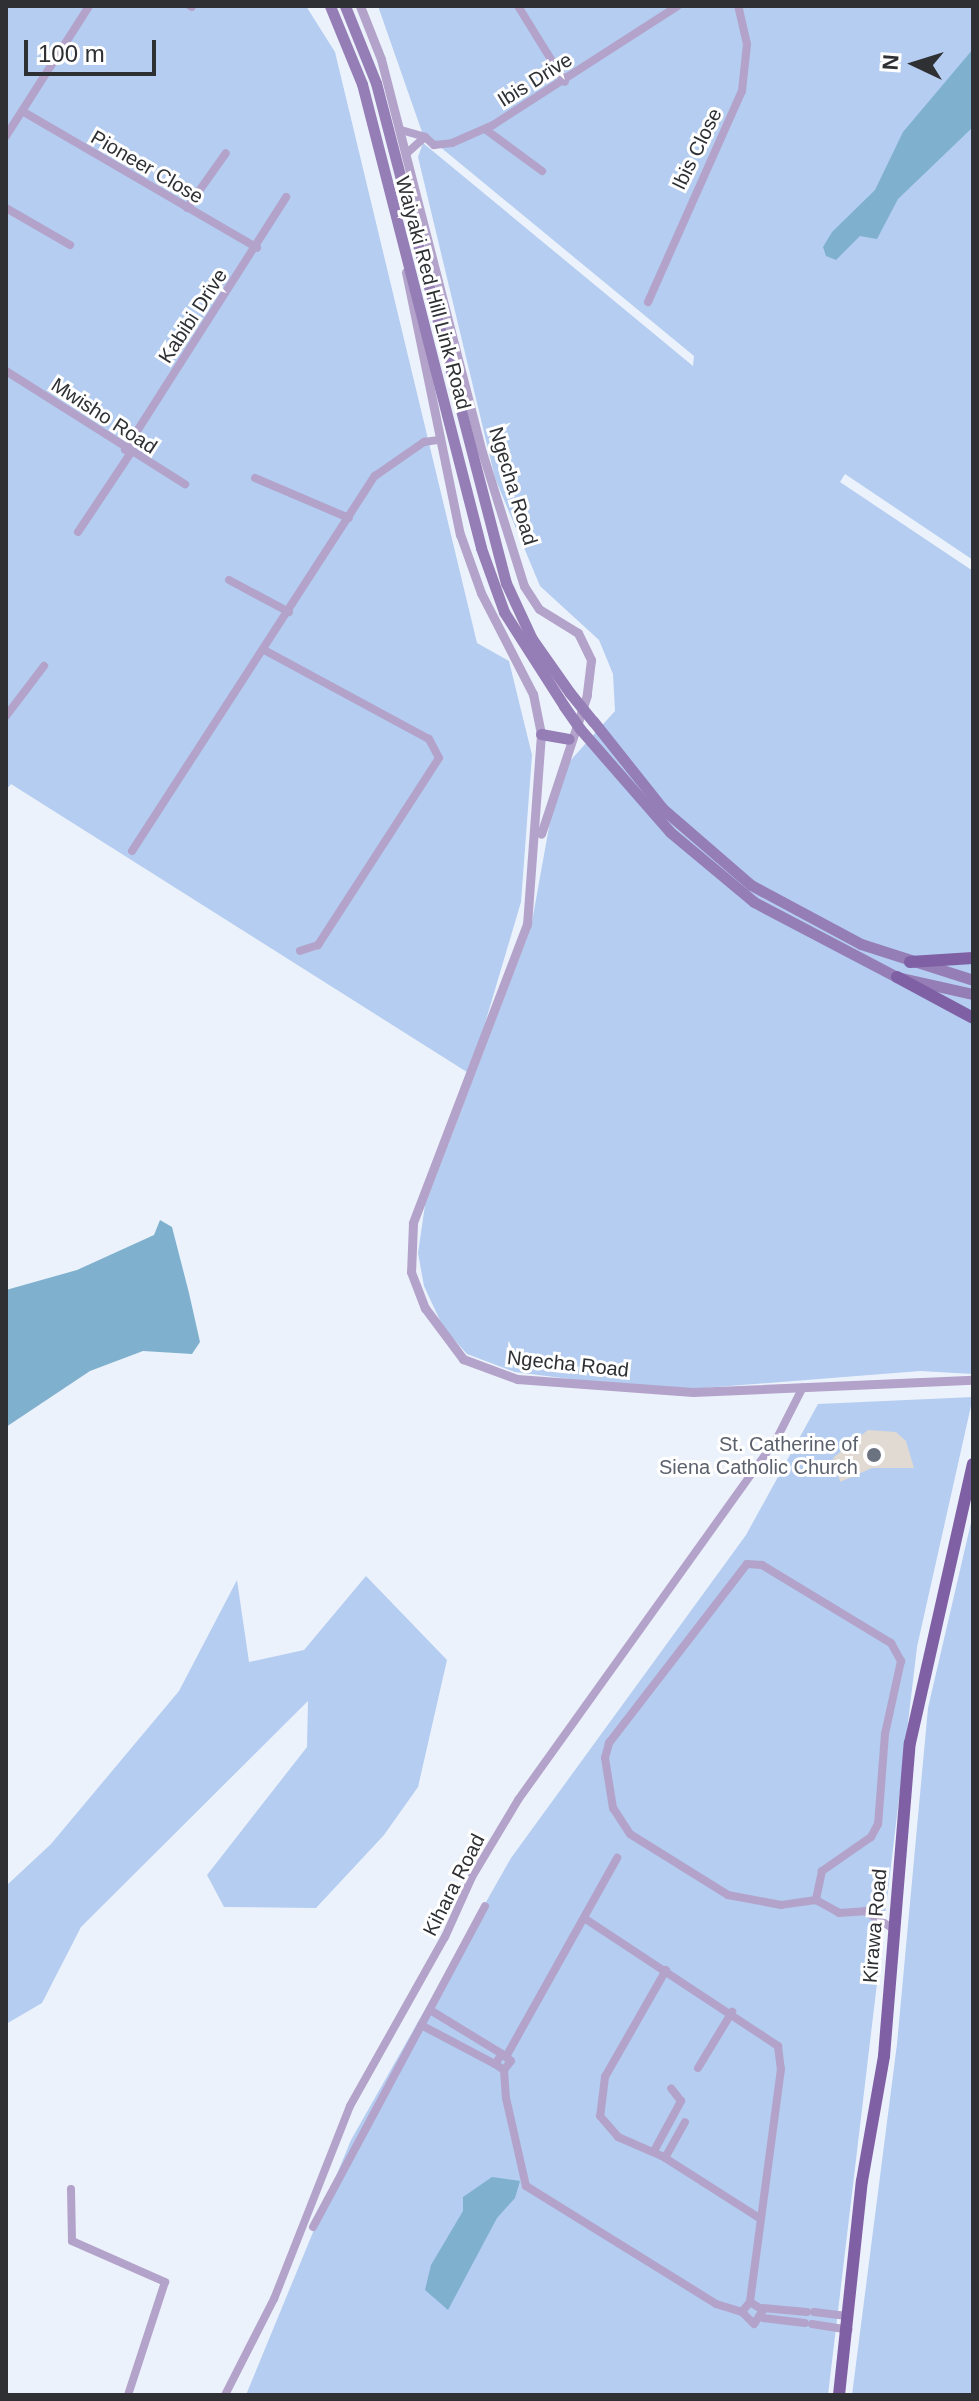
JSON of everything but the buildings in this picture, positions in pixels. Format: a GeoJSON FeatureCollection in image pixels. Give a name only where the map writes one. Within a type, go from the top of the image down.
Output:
{"type":"FeatureCollection","features":[{"type":"Feature","properties":{"kind":"main road","name":"Waiyaki Red Hill Link Road"},"geometry":{"type":"LineString","coordinates":[[330,6],[362,84],[496,592],[581,730],[627,786],[714,872],[776,917],[897,977]]}},
{"type":"Feature","properties":{"kind":"main road","name":"Waiyaki Red Hill Link Road"},"geometry":{"type":"LineString","coordinates":[[345,6],[376,83],[433,283],[506,583],[532,639],[570,693],[663,809],[727,867],[820,924],[910,962]]}},
{"type":"Feature","properties":{"kind":"main road"},"geometry":{"type":"LineString","coordinates":[[541,734],[569,739]]}},
{"type":"Feature","properties":{"kind":"main road"},"geometry":{"type":"LineString","coordinates":[[910,962],[973,958]]}},
{"type":"Feature","properties":{"kind":"main road"},"geometry":{"type":"LineString","coordinates":[[910,962],[973,980]]}},
{"type":"Feature","properties":{"kind":"main road"},"geometry":{"type":"LineString","coordinates":[[897,977],[973,994]]}},
{"type":"Feature","properties":{"kind":"main road"},"geometry":{"type":"LineString","coordinates":[[897,977],[973,1018]]}},
{"type":"Feature","properties":{"kind":"main road","name":"Kirawa Road"},"geometry":{"type":"LineString","coordinates":[[839,2395],[895,1930],[915,1714],[973,1464]]}},
{"type":"Feature","properties":{"kind":"street"},"geometry":{"type":"LineString","coordinates":[[6,136],[89,6]]}},
{"type":"Feature","properties":{"kind":"street","name":"Ngecha Road"},"geometry":{"type":"LineString","coordinates":[[360,6],[401,130],[433,283],[524,586],[539,609],[568,624],[589,652],[590,682],[569,739],[536,857],[520,946],[413,1223],[411,1272],[425,1308],[463,1359],[517,1379],[665,1392],[973,1380]]}},
{"type":"Feature","properties":{"kind":"street"},"geometry":{"type":"LineString","coordinates":[[518,6],[565,82]]}},
{"type":"Feature","properties":{"kind":"street","name":"Ibis Drive"},"geometry":{"type":"LineString","coordinates":[[401,130],[425,137],[434,145],[452,143],[485,129],[565,82],[678,6]]}},
{"type":"Feature","properties":{"kind":"street","name":"Ibis Close"},"geometry":{"type":"LineString","coordinates":[[648,302],[742,91],[747,44],[738,6]]}},
{"type":"Feature","properties":{"kind":"street","name":"Pioneer Close"},"geometry":{"type":"LineString","coordinates":[[22,111],[257,248]]}},
{"type":"Feature","properties":{"kind":"street"},"geometry":{"type":"LineString","coordinates":[[485,129],[542,171]]}},
{"type":"Feature","properties":{"kind":"street"},"geometry":{"type":"LineString","coordinates":[[406,154],[425,137]]}},
{"type":"Feature","properties":{"kind":"street"},"geometry":{"type":"LineString","coordinates":[[187,208],[226,153]]}},
{"type":"Feature","properties":{"kind":"street","name":"Kabibi Drive"},"geometry":{"type":"LineString","coordinates":[[78,532],[286,197]]}},
{"type":"Feature","properties":{"kind":"street"},"geometry":{"type":"LineString","coordinates":[[6,208],[70,245]]}},
{"type":"Feature","properties":{"kind":"street","name":"Ngecha Road"},"geometry":{"type":"LineString","coordinates":[[405,256],[439,440],[472,568],[533,694],[541,734],[536,857]]}},
{"type":"Feature","properties":{"kind":"street","name":"Mwisho Road"},"geometry":{"type":"LineString","coordinates":[[6,371],[127,452],[185,484]]}},
{"type":"Feature","properties":{"kind":"street"},"geometry":{"type":"LineString","coordinates":[[132,851],[266,651],[382,469],[424,442],[439,440]]}},
{"type":"Feature","properties":{"kind":"street"},"geometry":{"type":"LineString","coordinates":[[255,478],[349,518]]}},
{"type":"Feature","properties":{"kind":"street"},"geometry":{"type":"LineString","coordinates":[[229,580],[289,612]]}},
{"type":"Feature","properties":{"kind":"street"},"geometry":{"type":"LineString","coordinates":[[266,651],[429,739],[439,758],[318,945],[300,951]]}},
{"type":"Feature","properties":{"kind":"street"},"geometry":{"type":"LineString","coordinates":[[6,716],[44,666]]}},
{"type":"Feature","properties":{"kind":"street","name":"Kihara Road"},"geometry":{"type":"LineString","coordinates":[[225,2395],[274,2299],[350,2106],[445,1937],[472,1877],[526,1788],[776,1440],[803,1387]]}},
{"type":"Feature","properties":{"kind":"street"},"geometry":{"type":"LineString","coordinates":[[816,1900],[822,1871],[871,1837],[878,1824],[885,1734],[901,1661],[891,1643],[762,1565],[747,1564],[609,1743],[605,1758],[613,1808],[630,1834],[728,1895],[781,1905],[816,1900],[839,1913],[865,1911],[895,1930]]}},
{"type":"Feature","properties":{"kind":"street"},"geometry":{"type":"LineString","coordinates":[[495,2064],[587,1920],[617,1858]]}},
{"type":"Feature","properties":{"kind":"street"},"geometry":{"type":"LineString","coordinates":[[313,2227],[485,1906]]}},
{"type":"Feature","properties":{"kind":"street"},"geometry":{"type":"LineString","coordinates":[[587,1920],[771,2038],[781,2059],[750,2302],[742,2312]]}},
{"type":"Feature","properties":{"kind":"street"},"geometry":{"type":"LineString","coordinates":[[666,1970],[605,2077],[598,2104],[618,2137],[654,2151],[761,2219]]}},
{"type":"Feature","properties":{"kind":"street"},"geometry":{"type":"LineString","coordinates":[[430,2010],[504,2054],[511,2063],[504,2070]]}},
{"type":"Feature","properties":{"kind":"street"},"geometry":{"type":"LineString","coordinates":[[698,2068],[732,2012]]}},
{"type":"Feature","properties":{"kind":"street"},"geometry":{"type":"LineString","coordinates":[[421,2025],[504,2070],[526,2186],[716,2304],[742,2312],[749,2323],[763,2313],[811,2312],[850,2316]]}},
{"type":"Feature","properties":{"kind":"street"},"geometry":{"type":"LineString","coordinates":[[654,2151],[681,2101],[671,2088]]}},
{"type":"Feature","properties":{"kind":"street"},"geometry":{"type":"LineString","coordinates":[[665,2158],[685,2122]]}},
{"type":"Feature","properties":{"kind":"street"},"geometry":{"type":"LineString","coordinates":[[71,2189],[72,2241],[165,2282],[128,2395]]}},
{"type":"Feature","properties":{"kind":"street"},"geometry":{"type":"LineString","coordinates":[[750,2302],[763,2313],[849,2330]]}},
{"type":"Feature","properties":{"kind":"shaded area"},"geometry":{"type":"Polygon","coordinates":[[[6,6],[306,6],[335,52],[477,643],[509,661],[532,755],[521,902],[470,1074],[11,784],[6,790],[6,6]]]}},
{"type":"Feature","properties":{"kind":"shaded area"},"geometry":{"type":"Polygon","coordinates":[[[378,6],[973,6],[973,560],[845,474],[840,482],[973,571],[973,1374],[920,1371],[665,1391],[515,1372],[467,1354],[443,1327],[424,1286],[418,1253],[425,1205],[531,927],[551,816],[569,762],[615,711],[613,674],[599,640],[540,586],[495,478],[418,157],[423,143],[693,366],[694,356],[422,132],[378,6]]]}},
{"type":"Feature","properties":{"kind":"shaded area"},"geometry":{"type":"Polygon","coordinates":[[[973,49],[973,127],[898,199],[877,239],[860,236],[836,260],[826,256],[823,247],[832,232],[875,190],[903,132],[973,49]]]}},
{"type":"Feature","properties":{"kind":"shaded area"},"geometry":{"type":"Polygon","coordinates":[[[160,1220],[172,1227],[189,1293],[200,1342],[192,1354],[143,1351],[90,1371],[6,1427],[6,1290],[77,1270],[154,1235],[160,1220]]]}},
{"type":"Feature","properties":{"kind":"shaded area"},"geometry":{"type":"Polygon","coordinates":[[[973,1397],[917,1647],[828,2395],[246,2395],[351,2140],[511,1858],[746,1535],[818,1404],[973,1397]]]}},
{"type":"Feature","properties":{"kind":"shaded area"},"geometry":{"type":"Polygon","coordinates":[[[973,1514],[973,2395],[852,2395],[897,2044],[928,1708],[973,1514]]]}},
{"type":"Feature","properties":{"kind":"shaded area"},"geometry":{"type":"Polygon","coordinates":[[[366,1576],[447,1660],[418,1787],[384,1835],[316,1908],[224,1907],[207,1875],[307,1747],[308,1701],[81,1927],[42,2003],[6,2024],[6,1886],[51,1844],[179,1691],[237,1580],[249,1662],[304,1650],[366,1576]]]}},
{"type":"Feature","properties":{"kind":"shaded area"},"geometry":{"type":"Polygon","coordinates":[[[492,2177],[520,2181],[515,2198],[497,2218],[448,2310],[425,2290],[431,2265],[463,2211],[463,2197],[492,2177]]]}},
{"type":"Feature","properties":{"kind":"place","name":"St. Catherine of Siena Catholic Church"},"geometry":{"type":"Point","coordinates":[874,1455]}}]}
